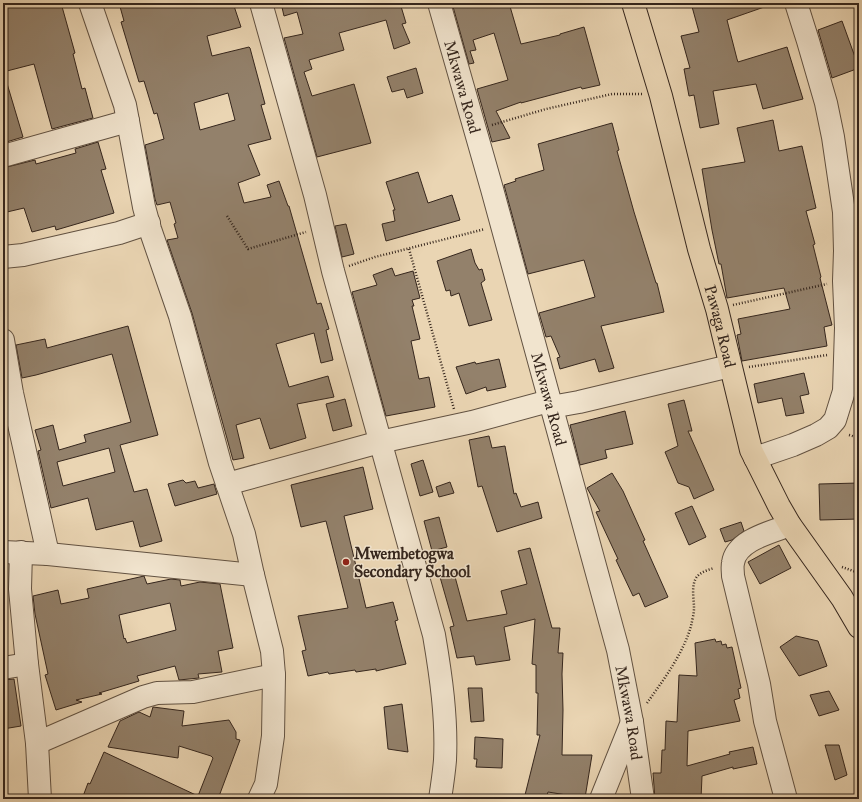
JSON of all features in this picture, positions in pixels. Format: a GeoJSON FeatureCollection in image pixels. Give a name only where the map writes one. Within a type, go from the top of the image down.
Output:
{"type":"FeatureCollection","features":[{"type":"Feature","properties":{"kind":"main road","name":"Pawaga Road"},"geometry":{"type":"LineString","coordinates":[[633,3],[661,96],[699,249],[717,309],[751,450],[790,525],[842,598],[859,627]]}},
{"type":"Feature","properties":{"kind":"street"},"geometry":{"type":"LineString","coordinates":[[90,3],[125,105],[144,207],[180,316],[227,484],[244,534],[272,651],[274,675],[273,736],[266,784],[259,799]]}},
{"type":"Feature","properties":{"kind":"street"},"geometry":{"type":"LineString","coordinates":[[261,3],[315,195],[333,271],[434,635],[441,677],[445,727],[445,760],[440,799]]}},
{"type":"Feature","properties":{"kind":"street","name":"Mkwawa Road"},"geometry":{"type":"LineString","coordinates":[[439,3],[474,132],[492,189],[500,225],[618,650],[632,722],[643,799]]}},
{"type":"Feature","properties":{"kind":"street"},"geometry":{"type":"LineString","coordinates":[[755,458],[793,445],[828,428],[835,420],[844,391],[849,285],[845,251],[844,212],[833,137],[826,103],[796,3]]}},
{"type":"Feature","properties":{"kind":"street"},"geometry":{"type":"LineString","coordinates":[[3,156],[128,121]]}},
{"type":"Feature","properties":{"kind":"street"},"geometry":{"type":"LineString","coordinates":[[840,187],[859,197]]}},
{"type":"Feature","properties":{"kind":"street"},"geometry":{"type":"LineString","coordinates":[[3,257],[23,255],[119,233],[149,223]]}},
{"type":"Feature","properties":{"kind":"street"},"geometry":{"type":"LineString","coordinates":[[3,340],[12,393],[48,554]]}},
{"type":"Feature","properties":{"kind":"street"},"geometry":{"type":"LineString","coordinates":[[227,484],[380,442],[550,404],[579,402],[731,368]]}},
{"type":"Feature","properties":{"kind":"street"},"geometry":{"type":"LineString","coordinates":[[786,799],[765,721],[750,640],[733,576],[733,565],[735,555],[752,540],[790,525]]}},
{"type":"Feature","properties":{"kind":"street"},"geometry":{"type":"LineString","coordinates":[[40,799],[37,743],[27,664],[20,589],[12,552],[48,554],[253,576]]}},
{"type":"Feature","properties":{"kind":"street"},"geometry":{"type":"LineString","coordinates":[[3,668],[27,664]]}},
{"type":"Feature","properties":{"kind":"street"},"geometry":{"type":"LineString","coordinates":[[37,743],[143,697],[157,693],[193,692],[274,675]]}},
{"type":"Feature","properties":{"kind":"street"},"geometry":{"type":"LineString","coordinates":[[601,799],[632,722]]}},
{"type":"Feature","properties":{"kind":"path"},"geometry":{"type":"LineString","coordinates":[[474,132],[546,109],[612,94],[634,93],[661,96]]}},
{"type":"Feature","properties":{"kind":"path"},"geometry":{"type":"LineString","coordinates":[[227,216],[248,249],[322,227]]}},
{"type":"Feature","properties":{"kind":"path"},"geometry":{"type":"LineString","coordinates":[[333,271],[409,248],[500,225]]}},
{"type":"Feature","properties":{"kind":"path"},"geometry":{"type":"LineString","coordinates":[[409,248],[459,425]]}},
{"type":"Feature","properties":{"kind":"path"},"geometry":{"type":"LineString","coordinates":[[717,309],[849,285]]}},
{"type":"Feature","properties":{"kind":"path"},"geometry":{"type":"LineString","coordinates":[[731,368],[846,351]]}},
{"type":"Feature","properties":{"kind":"path"},"geometry":{"type":"LineString","coordinates":[[849,435],[859,438]]}},
{"type":"Feature","properties":{"kind":"path"},"geometry":{"type":"LineString","coordinates":[[632,722],[679,655],[685,644],[691,626],[694,609],[693,594],[697,577],[703,571],[716,567],[733,565]]}},
{"type":"Feature","properties":{"kind":"building"},"geometry":{"type":"Polygon","coordinates":[[[3,3],[61,3],[75,53],[73,54],[82,89],[85,88],[93,118],[52,129],[34,64],[3,72],[3,3]]]}},
{"type":"Feature","properties":{"kind":"building"},"geometry":{"type":"Polygon","coordinates":[[[119,3],[233,3],[241,27],[207,36],[212,56],[250,48],[265,104],[261,105],[271,139],[248,145],[260,175],[238,183],[244,203],[271,197],[267,185],[279,181],[289,206],[317,304],[321,303],[329,329],[326,330],[333,360],[321,363],[314,333],[276,344],[289,387],[328,376],[334,397],[297,404],[306,438],[270,449],[260,418],[236,425],[244,458],[233,460],[192,313],[167,240],[178,238],[174,224],[176,223],[170,202],[157,205],[155,199],[145,145],[164,139],[157,113],[154,114],[144,81],[139,82],[121,22],[124,21],[119,3]],[[228,93],[194,103],[200,130],[235,120],[228,93]]]}},
{"type":"Feature","properties":{"kind":"building"},"geometry":{"type":"Polygon","coordinates":[[[281,3],[400,3],[406,23],[402,24],[410,43],[394,49],[386,20],[339,33],[344,50],[309,60],[312,69],[304,72],[312,96],[354,84],[371,143],[317,157],[284,38],[303,34],[297,12],[284,16],[281,3]]]}},
{"type":"Feature","properties":{"kind":"building"},"geometry":{"type":"Polygon","coordinates":[[[452,3],[509,3],[521,44],[560,35],[584,27],[600,85],[582,89],[581,87],[521,102],[496,111],[510,138],[492,142],[477,89],[508,80],[494,33],[473,40],[476,50],[470,51],[474,63],[469,64],[452,3]]]}},
{"type":"Feature","properties":{"kind":"building"},"geometry":{"type":"Polygon","coordinates":[[[691,3],[769,3],[770,5],[727,20],[738,62],[787,47],[803,99],[763,109],[756,84],[713,91],[719,124],[700,128],[694,95],[689,96],[684,69],[690,68],[681,36],[699,32],[691,3]]]}},
{"type":"Feature","properties":{"kind":"building"},"geometry":{"type":"Polygon","coordinates":[[[842,21],[859,68],[832,78],[818,30],[842,21]]]}},
{"type":"Feature","properties":{"kind":"building"},"geometry":{"type":"Polygon","coordinates":[[[416,68],[423,93],[407,98],[404,89],[392,92],[387,77],[416,68]]]}},
{"type":"Feature","properties":{"kind":"building"},"geometry":{"type":"Polygon","coordinates":[[[3,80],[6,80],[23,137],[3,143],[3,80]]]}},
{"type":"Feature","properties":{"kind":"building"},"geometry":{"type":"Polygon","coordinates":[[[773,120],[779,151],[802,146],[816,208],[806,211],[815,244],[813,245],[832,325],[824,327],[827,346],[742,361],[737,335],[741,334],[738,319],[790,309],[784,288],[727,298],[721,264],[719,264],[712,230],[702,169],[745,162],[737,128],[773,120]]]}},
{"type":"Feature","properties":{"kind":"building"},"geometry":{"type":"Polygon","coordinates":[[[612,123],[619,150],[617,151],[634,212],[657,283],[664,312],[601,326],[614,368],[599,372],[595,359],[560,369],[557,358],[560,357],[551,336],[546,337],[539,313],[595,297],[584,260],[528,274],[504,185],[516,181],[515,179],[544,170],[538,144],[612,123]]]}},
{"type":"Feature","properties":{"kind":"building"},"geometry":{"type":"Polygon","coordinates":[[[98,142],[106,169],[101,170],[114,213],[56,230],[55,226],[32,232],[24,208],[7,212],[3,198],[3,168],[35,160],[36,164],[76,153],[75,149],[98,142]]]}},
{"type":"Feature","properties":{"kind":"building"},"geometry":{"type":"Polygon","coordinates":[[[418,172],[428,203],[452,195],[460,220],[386,241],[382,224],[395,221],[393,210],[395,210],[386,182],[418,172]]]}},
{"type":"Feature","properties":{"kind":"building"},"geometry":{"type":"Polygon","coordinates":[[[346,224],[354,254],[342,257],[335,226],[346,224]]]}},
{"type":"Feature","properties":{"kind":"building"},"geometry":{"type":"Polygon","coordinates":[[[471,249],[475,263],[479,270],[482,269],[485,280],[481,283],[492,320],[469,326],[459,293],[451,296],[450,290],[446,291],[437,261],[471,249]]]}},
{"type":"Feature","properties":{"kind":"building"},"geometry":{"type":"Polygon","coordinates":[[[392,268],[395,276],[413,271],[420,298],[412,300],[414,306],[412,306],[420,339],[411,341],[419,379],[429,377],[435,407],[386,416],[352,292],[377,285],[373,275],[392,268]]]}},
{"type":"Feature","properties":{"kind":"building"},"geometry":{"type":"Polygon","coordinates":[[[128,326],[158,435],[120,445],[134,492],[147,489],[162,541],[140,547],[133,521],[96,530],[88,498],[51,508],[38,451],[41,450],[35,430],[53,425],[59,450],[86,442],[84,435],[131,422],[112,354],[22,378],[16,345],[45,339],[47,348],[128,326]],[[109,448],[57,462],[63,486],[115,472],[109,448]]]}},
{"type":"Feature","properties":{"kind":"building"},"geometry":{"type":"Polygon","coordinates":[[[499,359],[506,387],[487,391],[486,387],[466,394],[456,367],[475,362],[476,364],[499,359]]]}},
{"type":"Feature","properties":{"kind":"building"},"geometry":{"type":"Polygon","coordinates":[[[804,373],[809,394],[800,396],[804,413],[786,416],[782,398],[758,403],[754,384],[804,373]]]}},
{"type":"Feature","properties":{"kind":"building"},"geometry":{"type":"Polygon","coordinates":[[[345,399],[352,426],[333,431],[326,404],[345,399]]]}},
{"type":"Feature","properties":{"kind":"building"},"geometry":{"type":"Polygon","coordinates":[[[684,400],[692,431],[688,431],[714,490],[694,499],[689,487],[678,483],[665,452],[678,446],[668,404],[684,400]]]}},
{"type":"Feature","properties":{"kind":"building"},"geometry":{"type":"Polygon","coordinates":[[[625,411],[633,444],[605,450],[607,458],[580,465],[570,425],[625,411]]]}},
{"type":"Feature","properties":{"kind":"building"},"geometry":{"type":"Polygon","coordinates":[[[489,436],[492,448],[505,446],[514,494],[516,493],[521,507],[538,502],[542,518],[497,532],[482,486],[478,487],[469,440],[489,436]]]}},
{"type":"Feature","properties":{"kind":"building"},"geometry":{"type":"Polygon","coordinates":[[[423,460],[433,492],[420,496],[411,464],[423,460]]]}},
{"type":"Feature","properties":{"kind":"building"},"geometry":{"type":"Polygon","coordinates":[[[363,467],[373,509],[344,516],[366,608],[393,602],[398,620],[395,621],[406,664],[376,671],[376,669],[356,672],[355,670],[329,674],[328,672],[308,676],[302,651],[306,650],[298,616],[348,608],[326,521],[301,527],[291,485],[363,467]]]}},
{"type":"Feature","properties":{"kind":"building"},"geometry":{"type":"Polygon","coordinates":[[[612,473],[623,491],[668,597],[645,607],[639,593],[633,596],[596,512],[600,511],[587,488],[612,473]]]}},
{"type":"Feature","properties":{"kind":"building"},"geometry":{"type":"Polygon","coordinates":[[[183,480],[186,483],[195,481],[198,488],[214,484],[217,494],[175,506],[168,484],[183,480]]]}},
{"type":"Feature","properties":{"kind":"building"},"geometry":{"type":"Polygon","coordinates":[[[450,482],[454,493],[439,497],[436,487],[450,482]]]}},
{"type":"Feature","properties":{"kind":"building"},"geometry":{"type":"Polygon","coordinates":[[[859,483],[859,519],[820,520],[819,484],[859,483]]]}},
{"type":"Feature","properties":{"kind":"building"},"geometry":{"type":"Polygon","coordinates":[[[692,506],[706,537],[689,545],[675,513],[692,506]]]}},
{"type":"Feature","properties":{"kind":"building"},"geometry":{"type":"Polygon","coordinates":[[[439,517],[447,547],[432,551],[424,521],[439,517]]]}},
{"type":"Feature","properties":{"kind":"building"},"geometry":{"type":"Polygon","coordinates":[[[741,522],[744,531],[732,540],[725,542],[720,529],[741,522]]]}},
{"type":"Feature","properties":{"kind":"building"},"geometry":{"type":"Polygon","coordinates":[[[779,545],[791,568],[760,584],[748,562],[779,545]]]}},
{"type":"Feature","properties":{"kind":"building"},"geometry":{"type":"Polygon","coordinates":[[[530,548],[552,628],[560,628],[558,653],[563,653],[562,755],[592,755],[585,798],[548,792],[546,799],[524,799],[540,735],[537,735],[538,693],[536,693],[536,665],[532,664],[535,619],[504,627],[510,660],[476,665],[474,656],[457,658],[450,627],[454,626],[440,577],[454,573],[467,621],[507,614],[501,591],[527,584],[518,551],[530,548]]]}},
{"type":"Feature","properties":{"kind":"building"},"geometry":{"type":"Polygon","coordinates":[[[144,576],[147,584],[171,579],[180,580],[181,586],[200,582],[220,584],[233,648],[218,651],[222,672],[198,674],[199,678],[179,680],[175,666],[137,676],[139,681],[99,693],[102,694],[76,700],[82,702],[56,710],[45,675],[48,674],[35,614],[33,596],[58,590],[61,604],[89,598],[87,589],[144,576]],[[170,603],[119,615],[124,639],[125,638],[127,643],[176,630],[170,603]]]}},
{"type":"Feature","properties":{"kind":"building"},"geometry":{"type":"Polygon","coordinates":[[[796,636],[818,641],[827,666],[799,676],[780,647],[796,636]]]}},
{"type":"Feature","properties":{"kind":"building"},"geometry":{"type":"Polygon","coordinates":[[[715,639],[716,642],[721,641],[722,645],[726,644],[727,648],[732,647],[741,688],[738,689],[740,698],[734,700],[740,721],[688,731],[687,766],[730,754],[729,752],[753,747],[757,764],[733,769],[733,767],[702,776],[701,799],[655,799],[653,773],[661,773],[662,750],[665,750],[666,721],[677,722],[679,675],[697,676],[695,643],[715,639]]]}},
{"type":"Feature","properties":{"kind":"building"},"geometry":{"type":"Polygon","coordinates":[[[14,679],[21,726],[3,729],[3,680],[14,679]]]}},
{"type":"Feature","properties":{"kind":"building"},"geometry":{"type":"Polygon","coordinates":[[[468,688],[482,688],[484,721],[471,722],[468,688]]]}},
{"type":"Feature","properties":{"kind":"building"},"geometry":{"type":"Polygon","coordinates":[[[829,691],[839,710],[819,716],[810,695],[829,691]]]}},
{"type":"Feature","properties":{"kind":"building"},"geometry":{"type":"Polygon","coordinates":[[[402,704],[408,752],[388,749],[384,707],[402,704]]]}},
{"type":"Feature","properties":{"kind":"building"},"geometry":{"type":"Polygon","coordinates":[[[153,707],[184,711],[182,726],[229,720],[236,732],[236,739],[240,740],[218,799],[82,799],[88,783],[90,784],[104,752],[198,796],[213,758],[211,756],[179,746],[178,758],[108,747],[120,721],[139,712],[150,717],[153,707]]]}},
{"type":"Feature","properties":{"kind":"building"},"geometry":{"type":"Polygon","coordinates":[[[475,737],[503,739],[502,768],[476,767],[477,759],[474,759],[475,737]]]}},
{"type":"Feature","properties":{"kind":"building"},"geometry":{"type":"Polygon","coordinates":[[[825,745],[839,745],[847,775],[835,780],[825,745]]]}},
{"type":"Feature","properties":{"kind":"place","name":"Mwembetogwa Secondary School"},"geometry":{"type":"Point","coordinates":[346,562]}}]}
